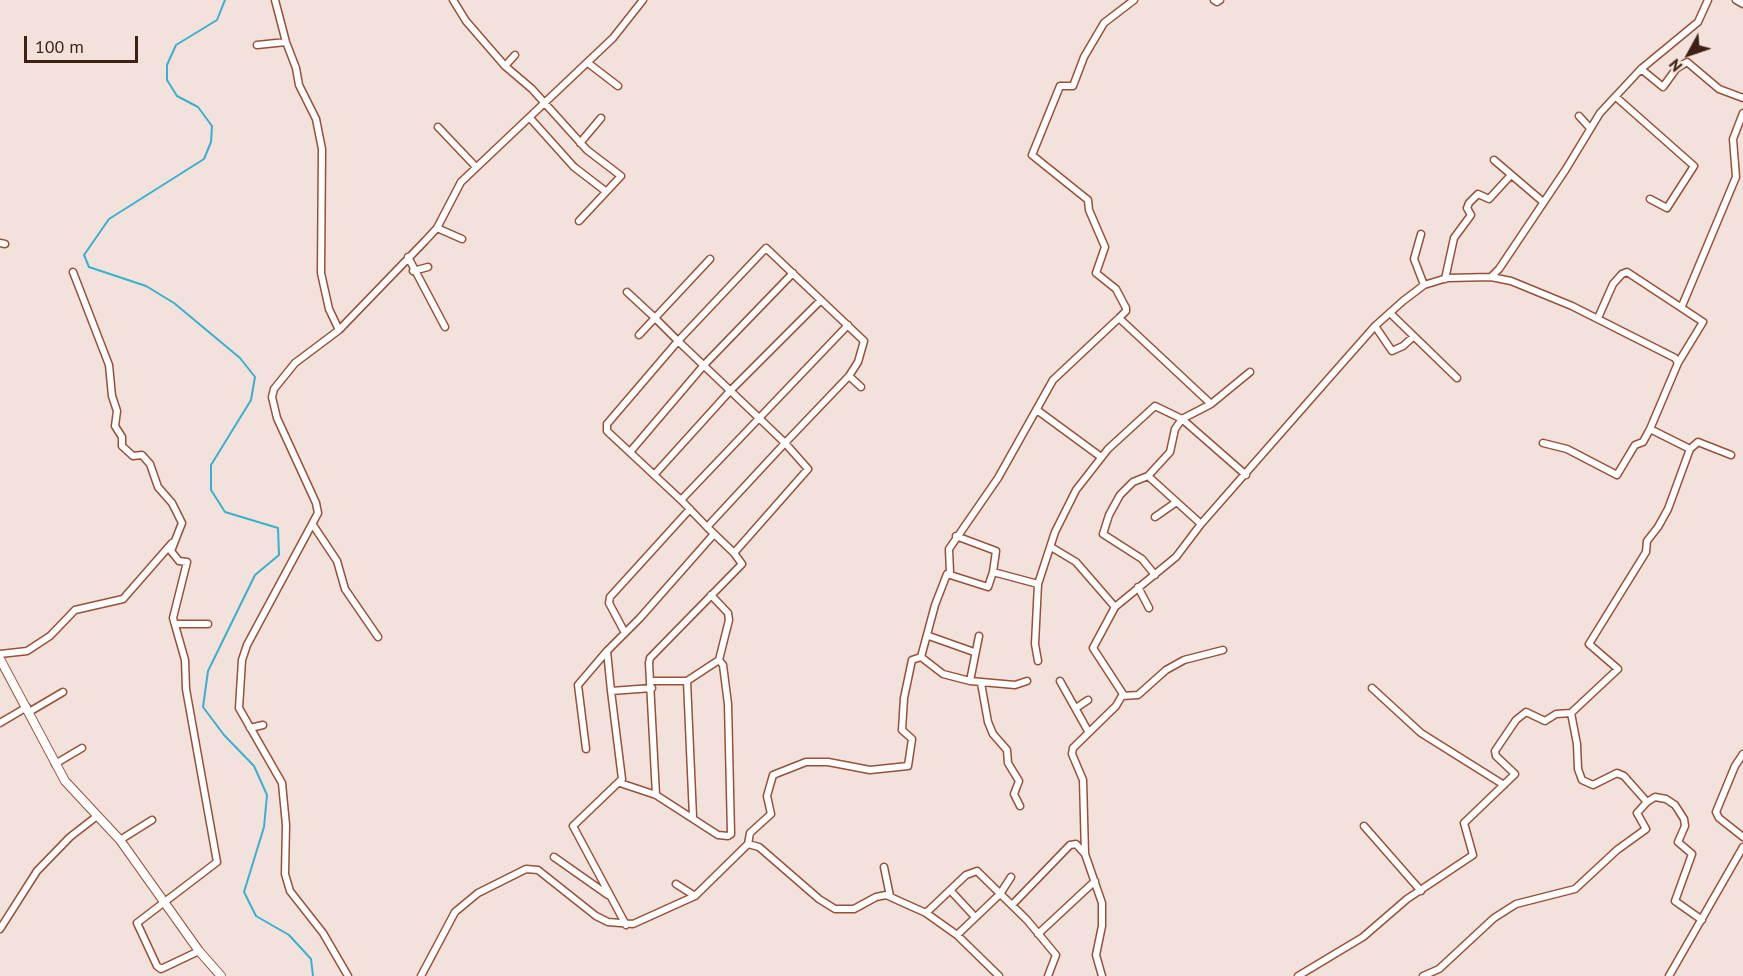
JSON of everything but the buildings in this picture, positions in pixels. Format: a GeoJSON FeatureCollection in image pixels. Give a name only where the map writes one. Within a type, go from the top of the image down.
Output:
{"type":"FeatureCollection","features":[{"type":"Feature","properties":{"kind":"street"},"geometry":{"type":"LineString","coordinates":[[275,0],[285,42],[296,68],[302,94],[316,118],[322,149],[321,273],[328,309],[339,330]]}},
{"type":"Feature","properties":{"kind":"street"},"geometry":{"type":"LineString","coordinates":[[453,0],[466,21],[505,66],[532,89],[580,143],[621,177],[579,221]]}},
{"type":"Feature","properties":{"kind":"street"},"geometry":{"type":"LineString","coordinates":[[348,976],[323,933],[290,891],[285,874],[286,825],[282,783],[239,708],[244,652],[318,517],[316,503],[293,457],[277,418],[272,397],[278,381],[295,363],[339,330],[437,228],[461,182],[613,38],[643,0]]}},
{"type":"Feature","properties":{"kind":"street"},"geometry":{"type":"LineString","coordinates":[[950,573],[948,551],[956,536],[999,476],[1055,378],[1126,311],[1116,289],[1096,273],[1105,247],[1089,210],[1088,200],[1032,156],[1060,86],[1073,86],[1083,60],[1104,23],[1134,0]]}},
{"type":"Feature","properties":{"kind":"street"},"geometry":{"type":"LineString","coordinates":[[1214,0],[1220,0]]}},
{"type":"Feature","properties":{"kind":"street"},"geometry":{"type":"LineString","coordinates":[[1491,277],[1509,256],[1542,201],[1566,169],[1589,127],[1641,69],[1698,22],[1708,0]]}},
{"type":"Feature","properties":{"kind":"street"},"geometry":{"type":"LineString","coordinates":[[1736,0],[1743,4]]}},
{"type":"Feature","properties":{"kind":"street"},"geometry":{"type":"LineString","coordinates":[[257,45],[285,42]]}},
{"type":"Feature","properties":{"kind":"street"},"geometry":{"type":"LineString","coordinates":[[505,66],[515,55]]}},
{"type":"Feature","properties":{"kind":"street"},"geometry":{"type":"LineString","coordinates":[[1641,69],[1663,87],[1676,69],[1687,62],[1719,89],[1743,98]]}},
{"type":"Feature","properties":{"kind":"street"},"geometry":{"type":"LineString","coordinates":[[588,63],[618,86]]}},
{"type":"Feature","properties":{"kind":"street"},"geometry":{"type":"LineString","coordinates":[[1616,97],[1693,165],[1667,208],[1650,199]]}},
{"type":"Feature","properties":{"kind":"street"},"geometry":{"type":"LineString","coordinates":[[1682,306],[1736,177],[1734,139],[1743,113]]}},
{"type":"Feature","properties":{"kind":"street"},"geometry":{"type":"LineString","coordinates":[[1579,116],[1589,127]]}},
{"type":"Feature","properties":{"kind":"street"},"geometry":{"type":"LineString","coordinates":[[530,118],[574,167],[604,190]]}},
{"type":"Feature","properties":{"kind":"street"},"geometry":{"type":"LineString","coordinates":[[580,143],[601,118]]}},
{"type":"Feature","properties":{"kind":"street"},"geometry":{"type":"LineString","coordinates":[[438,127],[476,167]]}},
{"type":"Feature","properties":{"kind":"street"},"geometry":{"type":"LineString","coordinates":[[1494,160],[1542,201]]}},
{"type":"Feature","properties":{"kind":"street"},"geometry":{"type":"LineString","coordinates":[[1445,279],[1454,238],[1470,216],[1467,208],[1469,203],[1478,194],[1489,199],[1511,175]]}},
{"type":"Feature","properties":{"kind":"street"},"geometry":{"type":"LineString","coordinates":[[437,228],[462,238]]}},
{"type":"Feature","properties":{"kind":"street"},"geometry":{"type":"LineString","coordinates":[[1421,234],[1414,259],[1424,285]]}},
{"type":"Feature","properties":{"kind":"street"},"geometry":{"type":"LineString","coordinates":[[656,795],[650,658],[742,564],[681,500],[608,431],[607,424],[678,341],[766,248],[864,341],[858,362],[849,376],[707,527]]}},
{"type":"Feature","properties":{"kind":"street"},"geometry":{"type":"LineString","coordinates":[[408,258],[445,327]]}},
{"type":"Feature","properties":{"kind":"street"},"geometry":{"type":"LineString","coordinates":[[639,335],[710,259]]}},
{"type":"Feature","properties":{"kind":"street"},"geometry":{"type":"LineString","coordinates":[[413,271],[428,267]]}},
{"type":"Feature","properties":{"kind":"street"},"geometry":{"type":"LineString","coordinates":[[73,272],[109,365],[112,396],[117,411],[115,426],[122,437],[122,446],[133,456],[142,455],[150,464],[159,487],[172,503],[182,523],[172,543],[123,599],[75,610],[50,636],[27,651],[0,657],[71,789],[97,816],[125,837],[199,951],[220,976]]}},
{"type":"Feature","properties":{"kind":"street"},"geometry":{"type":"LineString","coordinates":[[1543,443],[1569,450],[1617,475],[1635,445],[1643,442],[1678,363],[1703,324],[1682,306],[1625,272],[1612,286],[1598,318]]}},
{"type":"Feature","properties":{"kind":"street"},"geometry":{"type":"LineString","coordinates":[[630,452],[704,365],[793,273]]}},
{"type":"Feature","properties":{"kind":"street"},"geometry":{"type":"LineString","coordinates":[[1102,976],[1095,955],[1103,910],[1085,854],[1083,780],[1072,754],[1073,748],[1088,731],[1105,720],[1122,696],[1121,688],[1094,648],[1115,607],[1176,557],[1201,524],[1375,326],[1424,285],[1445,279],[1491,277],[1537,291],[1598,318],[1675,358],[1678,363]]}},
{"type":"Feature","properties":{"kind":"street"},"geometry":{"type":"LineString","coordinates":[[627,292],[785,443],[808,470],[734,553]]}},
{"type":"Feature","properties":{"kind":"street"},"geometry":{"type":"LineString","coordinates":[[654,475],[730,391],[821,300]]}},
{"type":"Feature","properties":{"kind":"street"},"geometry":{"type":"LineString","coordinates":[[1390,313],[1457,378]]}},
{"type":"Feature","properties":{"kind":"street"},"geometry":{"type":"LineString","coordinates":[[1119,318],[1211,404]]}},
{"type":"Feature","properties":{"kind":"street"},"geometry":{"type":"LineString","coordinates":[[681,500],[848,325]]}},
{"type":"Feature","properties":{"kind":"street"},"geometry":{"type":"LineString","coordinates":[[1375,326],[1392,351],[1403,346],[1413,337]]}},
{"type":"Feature","properties":{"kind":"street"},"geometry":{"type":"LineString","coordinates":[[1155,575],[1142,559],[1103,534],[1109,515],[1120,495],[1133,482],[1148,476],[1170,452],[1175,429],[1182,419],[1211,404],[1250,372]]}},
{"type":"Feature","properties":{"kind":"street"},"geometry":{"type":"LineString","coordinates":[[849,376],[861,387]]}},
{"type":"Feature","properties":{"kind":"street"},"geometry":{"type":"LineString","coordinates":[[1038,661],[1035,644],[1038,584],[1073,496],[1101,457],[1155,406],[1182,419],[1246,475]]}},
{"type":"Feature","properties":{"kind":"street"},"geometry":{"type":"LineString","coordinates":[[1037,410],[1101,457]]}},
{"type":"Feature","properties":{"kind":"street"},"geometry":{"type":"LineString","coordinates":[[1650,429],[1690,449]]}},
{"type":"Feature","properties":{"kind":"street"},"geometry":{"type":"LineString","coordinates":[[1299,976],[1363,937],[1407,899],[1473,855],[1464,823],[1515,772],[1494,753],[1519,717],[1531,713],[1545,722],[1556,714],[1571,713],[1618,669],[1589,644],[1646,552],[1647,541],[1659,527],[1690,449],[1698,442],[1731,454]]}},
{"type":"Feature","properties":{"kind":"street"},"geometry":{"type":"LineString","coordinates":[[1148,476],[1175,503],[1201,524]]}},
{"type":"Feature","properties":{"kind":"street"},"geometry":{"type":"LineString","coordinates":[[1155,517],[1175,503]]}},
{"type":"Feature","properties":{"kind":"street"},"geometry":{"type":"LineString","coordinates":[[625,633],[609,603],[610,597],[690,509]]}},
{"type":"Feature","properties":{"kind":"street"},"geometry":{"type":"LineString","coordinates":[[313,525],[334,554],[345,589],[378,637]]}},
{"type":"Feature","properties":{"kind":"street"},"geometry":{"type":"LineString","coordinates":[[586,748],[578,685],[714,534]]}},
{"type":"Feature","properties":{"kind":"street"},"geometry":{"type":"LineString","coordinates":[[950,573],[988,587],[993,572],[996,550],[956,536]]}},
{"type":"Feature","properties":{"kind":"street"},"geometry":{"type":"LineString","coordinates":[[172,543],[174,556],[187,562],[173,610],[185,660],[186,689],[218,862],[137,922],[157,966],[161,969],[199,951]]}},
{"type":"Feature","properties":{"kind":"street"},"geometry":{"type":"LineString","coordinates":[[1051,547],[1076,562],[1115,607]]}},
{"type":"Feature","properties":{"kind":"street"},"geometry":{"type":"LineString","coordinates":[[993,572],[1038,584]]}},
{"type":"Feature","properties":{"kind":"street"},"geometry":{"type":"LineString","coordinates":[[921,657],[929,636],[935,605],[946,576],[950,573]]}},
{"type":"Feature","properties":{"kind":"street"},"geometry":{"type":"LineString","coordinates":[[1138,587],[1149,608]]}},
{"type":"Feature","properties":{"kind":"street"},"geometry":{"type":"LineString","coordinates":[[612,691],[687,681],[719,660],[723,653],[729,620],[728,613],[711,595]]}},
{"type":"Feature","properties":{"kind":"street"},"geometry":{"type":"LineString","coordinates":[[175,624],[208,624]]}},
{"type":"Feature","properties":{"kind":"street"},"geometry":{"type":"LineString","coordinates":[[929,636],[974,652]]}},
{"type":"Feature","properties":{"kind":"street"},"geometry":{"type":"LineString","coordinates":[[970,681],[978,636]]}},
{"type":"Feature","properties":{"kind":"street"},"geometry":{"type":"LineString","coordinates":[[1122,696],[1138,695],[1166,670],[1184,660],[1223,650]]}},
{"type":"Feature","properties":{"kind":"street"},"geometry":{"type":"LineString","coordinates":[[607,651],[621,783]]}},
{"type":"Feature","properties":{"kind":"street"},"geometry":{"type":"LineString","coordinates":[[921,657],[943,674],[970,681],[1015,685],[1028,681]]}},
{"type":"Feature","properties":{"kind":"street"},"geometry":{"type":"LineString","coordinates":[[421,976],[455,912],[478,894],[526,869],[538,870],[596,916],[608,922],[626,925],[694,896],[748,842],[750,833],[772,813],[767,796],[771,776],[797,764],[828,762],[875,771],[908,766],[912,739],[902,730],[904,698],[912,660],[921,657]]}},
{"type":"Feature","properties":{"kind":"street"},"geometry":{"type":"LineString","coordinates":[[621,783],[656,795],[717,835],[728,837],[731,834],[728,704],[723,665],[719,660]]}},
{"type":"Feature","properties":{"kind":"street"},"geometry":{"type":"LineString","coordinates":[[687,681],[693,818]]}},
{"type":"Feature","properties":{"kind":"street"},"geometry":{"type":"LineString","coordinates":[[1060,681],[1088,731]]}},
{"type":"Feature","properties":{"kind":"street"},"geometry":{"type":"LineString","coordinates":[[981,682],[988,722],[993,734],[1006,750],[1008,763],[1019,781],[1014,794],[1020,806]]}},
{"type":"Feature","properties":{"kind":"street"},"geometry":{"type":"LineString","coordinates":[[1372,688],[1420,733],[1504,785]]}},
{"type":"Feature","properties":{"kind":"street"},"geometry":{"type":"LineString","coordinates":[[0,723],[63,692]]}},
{"type":"Feature","properties":{"kind":"street"},"geometry":{"type":"LineString","coordinates":[[1076,708],[1088,700]]}},
{"type":"Feature","properties":{"kind":"street"},"geometry":{"type":"LineString","coordinates":[[1571,713],[1578,770],[1582,780],[1588,784],[1598,784],[1621,774],[1647,802]]}},
{"type":"Feature","properties":{"kind":"street"},"geometry":{"type":"LineString","coordinates":[[250,728],[263,725]]}},
{"type":"Feature","properties":{"kind":"street"},"geometry":{"type":"LineString","coordinates":[[56,764],[82,748]]}},
{"type":"Feature","properties":{"kind":"street"},"geometry":{"type":"LineString","coordinates":[[1743,754],[1735,766],[1716,812],[1719,818],[1743,837]]}},
{"type":"Feature","properties":{"kind":"street"},"geometry":{"type":"LineString","coordinates":[[621,783],[573,828],[626,925]]}},
{"type":"Feature","properties":{"kind":"street"},"geometry":{"type":"LineString","coordinates":[[1423,976],[1438,969],[1494,918],[1516,904],[1575,889],[1604,862],[1646,829],[1636,813],[1655,797],[1666,799],[1675,805],[1685,826],[1678,842],[1692,854],[1674,901],[1702,920]]}},
{"type":"Feature","properties":{"kind":"street"},"geometry":{"type":"LineString","coordinates":[[0,929],[37,871],[70,837],[97,816]]}},
{"type":"Feature","properties":{"kind":"street"},"geometry":{"type":"LineString","coordinates":[[125,837],[152,820]]}},
{"type":"Feature","properties":{"kind":"street"},"geometry":{"type":"LineString","coordinates":[[1364,826],[1421,891]]}},
{"type":"Feature","properties":{"kind":"street"},"geometry":{"type":"LineString","coordinates":[[748,842],[759,847],[829,906],[843,911],[861,907],[881,896],[890,896],[926,913],[957,934],[999,976]]}},
{"type":"Feature","properties":{"kind":"street"},"geometry":{"type":"LineString","coordinates":[[1012,905],[1070,845],[1076,844],[1085,854]]}},
{"type":"Feature","properties":{"kind":"street"},"geometry":{"type":"LineString","coordinates":[[1669,976],[1743,847]]}},
{"type":"Feature","properties":{"kind":"street"},"geometry":{"type":"LineString","coordinates":[[554,858],[611,897]]}},
{"type":"Feature","properties":{"kind":"street"},"geometry":{"type":"LineString","coordinates":[[884,867],[890,896]]}},
{"type":"Feature","properties":{"kind":"street"},"geometry":{"type":"LineString","coordinates":[[926,913],[966,875],[975,871],[1012,905],[1056,955],[1048,976]]}},
{"type":"Feature","properties":{"kind":"street"},"geometry":{"type":"LineString","coordinates":[[957,934],[1000,894],[1011,877]]}},
{"type":"Feature","properties":{"kind":"street"},"geometry":{"type":"LineString","coordinates":[[1038,934],[1095,881]]}},
{"type":"Feature","properties":{"kind":"street"},"geometry":{"type":"LineString","coordinates":[[676,884],[694,896]]}},
{"type":"Feature","properties":{"kind":"street"},"geometry":{"type":"LineString","coordinates":[[950,890],[975,917]]}},
{"type":"Feature","properties":{"kind":"waterway"},"geometry":{"type":"LineString","coordinates":[[225,0],[217,20],[176,45],[167,65],[167,80],[177,96],[198,107],[212,126],[211,142],[204,159],[109,219],[84,255],[89,267],[146,286],[174,303],[240,358],[255,377],[251,400],[211,465],[211,490],[225,512],[278,528],[279,555],[255,575],[208,671],[203,707],[224,735],[254,766],[267,795],[264,827],[244,892],[256,916],[289,935],[311,959],[313,976]]}}]}
